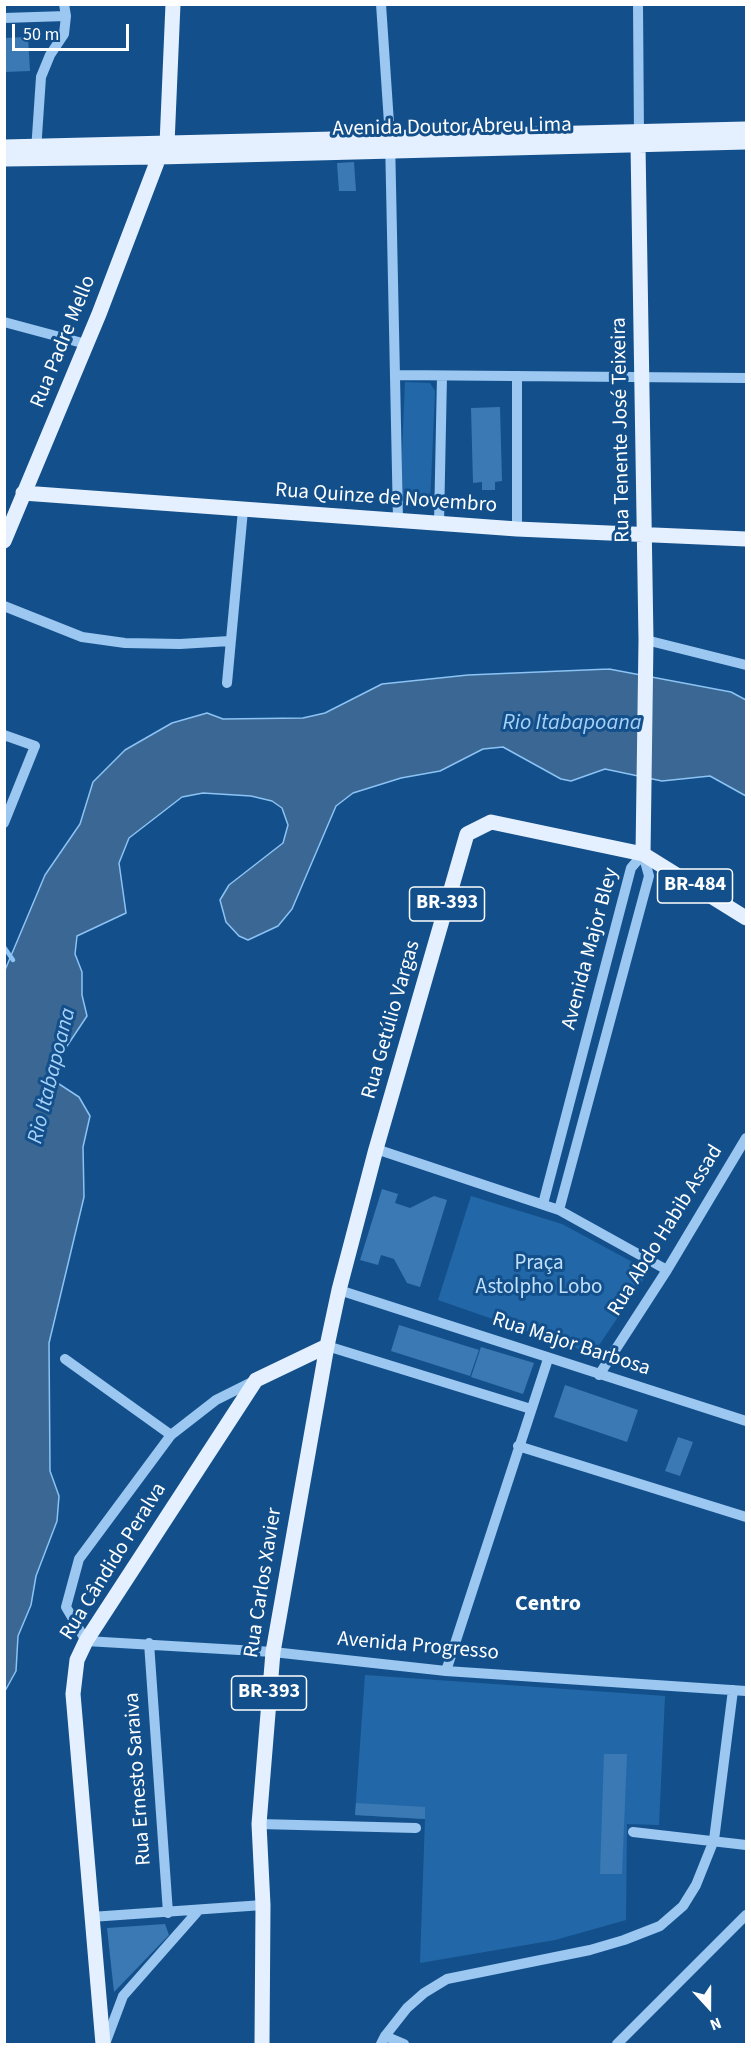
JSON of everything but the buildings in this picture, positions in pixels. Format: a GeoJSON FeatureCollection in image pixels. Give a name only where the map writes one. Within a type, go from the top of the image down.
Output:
{"type":"FeatureCollection","features":[{"type":"Feature","properties":{"kind":"main road","name":"Rua Padre Mello"},"geometry":{"type":"LineString","coordinates":[[4,541],[163,151],[173,4]]}},
{"type":"Feature","properties":{"kind":"main road","name":"Avenida Doutor Abreu Lima"},"geometry":{"type":"LineString","coordinates":[[639,139],[747,129]]}},
{"type":"Feature","properties":{"kind":"main road","name":"Avenida Doutor Abreu Lima"},"geometry":{"type":"LineString","coordinates":[[36,153],[639,139],[747,142]]}},
{"type":"Feature","properties":{"kind":"main road","name":"Rua Tenente José Teixeira"},"geometry":{"type":"LineString","coordinates":[[639,139],[646,640],[643,854]]}},
{"type":"Feature","properties":{"kind":"main road"},"geometry":{"type":"LineString","coordinates":[[4,147],[36,153]]}},
{"type":"Feature","properties":{"kind":"main road"},"geometry":{"type":"LineString","coordinates":[[4,159],[36,153]]}},
{"type":"Feature","properties":{"kind":"main road","name":"Rua Quinze de Novembro"},"geometry":{"type":"LineString","coordinates":[[23,493],[517,529],[747,538]]}},
{"type":"Feature","properties":{"kind":"main road","name":"Rua Getúlio Vargas"},"geometry":{"type":"LineString","coordinates":[[339,1290],[376,1149],[467,834],[491,822],[643,854]]}},
{"type":"Feature","properties":{"kind":"main road","name":"BR-484"},"geometry":{"type":"LineString","coordinates":[[643,854],[747,918]]}},
{"type":"Feature","properties":{"kind":"main road","name":"BR-393"},"geometry":{"type":"LineString","coordinates":[[327,1346],[339,1290]]}},
{"type":"Feature","properties":{"kind":"main road"},"geometry":{"type":"LineString","coordinates":[[256,1380],[327,1346]]}},
{"type":"Feature","properties":{"kind":"main road","name":"Rua Carlos Xavier"},"geometry":{"type":"LineString","coordinates":[[262,2044],[263,1905],[259,1824],[273,1652],[327,1346]]}},
{"type":"Feature","properties":{"kind":"main road","name":"Rua Cândido Peralva"},"geometry":{"type":"LineString","coordinates":[[104,2044],[73,1694],[77,1660],[86,1641],[256,1380]]}},
{"type":"Feature","properties":{"kind":"street"},"geometry":{"type":"LineString","coordinates":[[36,153],[41,77],[50,55],[64,34],[66,16],[64,4]]}},
{"type":"Feature","properties":{"kind":"street"},"geometry":{"type":"LineString","coordinates":[[381,4],[390,144],[398,520]]}},
{"type":"Feature","properties":{"kind":"street","name":"Rua Tenente José Teixeira"},"geometry":{"type":"LineString","coordinates":[[638,4],[639,139]]}},
{"type":"Feature","properties":{"kind":"street"},"geometry":{"type":"LineString","coordinates":[[4,18],[66,16]]}},
{"type":"Feature","properties":{"kind":"street"},"geometry":{"type":"LineString","coordinates":[[4,322],[86,344]]}},
{"type":"Feature","properties":{"kind":"street"},"geometry":{"type":"LineString","coordinates":[[396,375],[747,378]]}},
{"type":"Feature","properties":{"kind":"street"},"geometry":{"type":"LineString","coordinates":[[439,523],[442,376]]}},
{"type":"Feature","properties":{"kind":"street"},"geometry":{"type":"LineString","coordinates":[[517,376],[517,529]]}},
{"type":"Feature","properties":{"kind":"street"},"geometry":{"type":"LineString","coordinates":[[227,683],[243,510]]}},
{"type":"Feature","properties":{"kind":"street"},"geometry":{"type":"LineString","coordinates":[[4,606],[82,637],[136,644],[230,641]]}},
{"type":"Feature","properties":{"kind":"street"},"geometry":{"type":"LineString","coordinates":[[646,640],[747,665]]}},
{"type":"Feature","properties":{"kind":"street"},"geometry":{"type":"LineString","coordinates":[[4,735],[34,746],[4,824]]}},
{"type":"Feature","properties":{"kind":"street","name":"Avenida Major Bley"},"geometry":{"type":"LineString","coordinates":[[543,1204],[631,868],[643,854]]}},
{"type":"Feature","properties":{"kind":"street","name":"Avenida Major Bley"},"geometry":{"type":"LineString","coordinates":[[559,1210],[649,876],[643,854]]}},
{"type":"Feature","properties":{"kind":"street","name":"Rua Abdo Habib Assad"},"geometry":{"type":"LineString","coordinates":[[599,1375],[667,1270],[747,1138]]}},
{"type":"Feature","properties":{"kind":"street"},"geometry":{"type":"LineString","coordinates":[[376,1149],[559,1210],[667,1270]]}},
{"type":"Feature","properties":{"kind":"street","name":"Rua Major Barbosa"},"geometry":{"type":"LineString","coordinates":[[339,1290],[548,1359],[747,1421]]}},
{"type":"Feature","properties":{"kind":"street"},"geometry":{"type":"LineString","coordinates":[[327,1346],[531,1409]]}},
{"type":"Feature","properties":{"kind":"street"},"geometry":{"type":"LineString","coordinates":[[65,1359],[171,1435]]}},
{"type":"Feature","properties":{"kind":"street"},"geometry":{"type":"LineString","coordinates":[[446,1671],[548,1359]]}},
{"type":"Feature","properties":{"kind":"street"},"geometry":{"type":"LineString","coordinates":[[86,1641],[66,1607],[79,1558],[171,1435],[216,1400],[256,1380]]}},
{"type":"Feature","properties":{"kind":"street"},"geometry":{"type":"LineString","coordinates":[[518,1446],[747,1517]]}},
{"type":"Feature","properties":{"kind":"street","name":"Avenida Progresso"},"geometry":{"type":"LineString","coordinates":[[86,1641],[273,1652],[446,1671],[747,1691]]}},
{"type":"Feature","properties":{"kind":"street","name":"Rua Ernesto Saraiva"},"geometry":{"type":"LineString","coordinates":[[149,1643],[168,1913]]}},
{"type":"Feature","properties":{"kind":"street"},"geometry":{"type":"LineString","coordinates":[[404,2044],[383,2040],[407,2008],[424,1993],[447,1979],[590,1950],[660,1926],[683,1906],[692,1892],[714,1840],[733,1690]]}},
{"type":"Feature","properties":{"kind":"street"},"geometry":{"type":"LineString","coordinates":[[259,1824],[417,1828]]}},
{"type":"Feature","properties":{"kind":"street"},"geometry":{"type":"LineString","coordinates":[[633,1832],[747,1845]]}},
{"type":"Feature","properties":{"kind":"street"},"geometry":{"type":"LineString","coordinates":[[91,1917],[263,1905]]}},
{"type":"Feature","properties":{"kind":"street"},"geometry":{"type":"LineString","coordinates":[[104,2044],[123,1996],[198,1911]]}},
{"type":"Feature","properties":{"kind":"street"},"geometry":{"type":"LineString","coordinates":[[617,2044],[747,1915]]}},
{"type":"Feature","properties":{"kind":"green space"},"geometry":{"type":"Polygon","coordinates":[[[405,382],[430,383],[435,391],[430,504],[427,508],[404,507],[400,502],[405,382]]]}},
{"type":"Feature","properties":{"kind":"green space","name":"Praça Astolpho Lobo"},"geometry":{"type":"Polygon","coordinates":[[[471,1196],[562,1224],[649,1271],[593,1354],[438,1300],[471,1196]]]}},
{"type":"Feature","properties":{"kind":"green space"},"geometry":{"type":"Polygon","coordinates":[[[365,1675],[665,1696],[659,1825],[627,1824],[626,1920],[555,1940],[420,1963],[425,1819],[355,1815],[365,1675]]]}},
{"type":"Feature","properties":{"kind":"water","name":"Rio Itabapoana"},"geometry":{"type":"Polygon","coordinates":[[[609,669],[731,692],[746,700],[746,796],[710,776],[662,781],[605,769],[571,781],[561,779],[503,747],[483,749],[440,771],[401,778],[353,793],[336,806],[292,909],[278,926],[248,940],[239,936],[226,922],[220,900],[229,885],[283,843],[288,825],[282,808],[272,801],[251,796],[203,793],[182,797],[129,838],[119,863],[126,913],[77,936],[75,954],[82,972],[82,995],[87,1016],[57,1061],[56,1082],[79,1097],[90,1116],[83,1147],[84,1197],[49,1343],[50,1471],[59,1496],[57,1521],[36,1576],[31,1605],[18,1636],[16,1671],[5,1691],[5,970],[45,875],[80,824],[93,782],[125,750],[172,723],[207,713],[223,719],[303,718],[325,713],[382,684],[468,675],[609,669]]]}},
{"type":"Feature","properties":{"kind":"waterway"},"geometry":{"type":"LineString","coordinates":[[4,947],[13,960]]}},
{"type":"Feature","properties":{"kind":"district","name":"Centro"},"geometry":{"type":"Point","coordinates":[548,1605]}}]}
